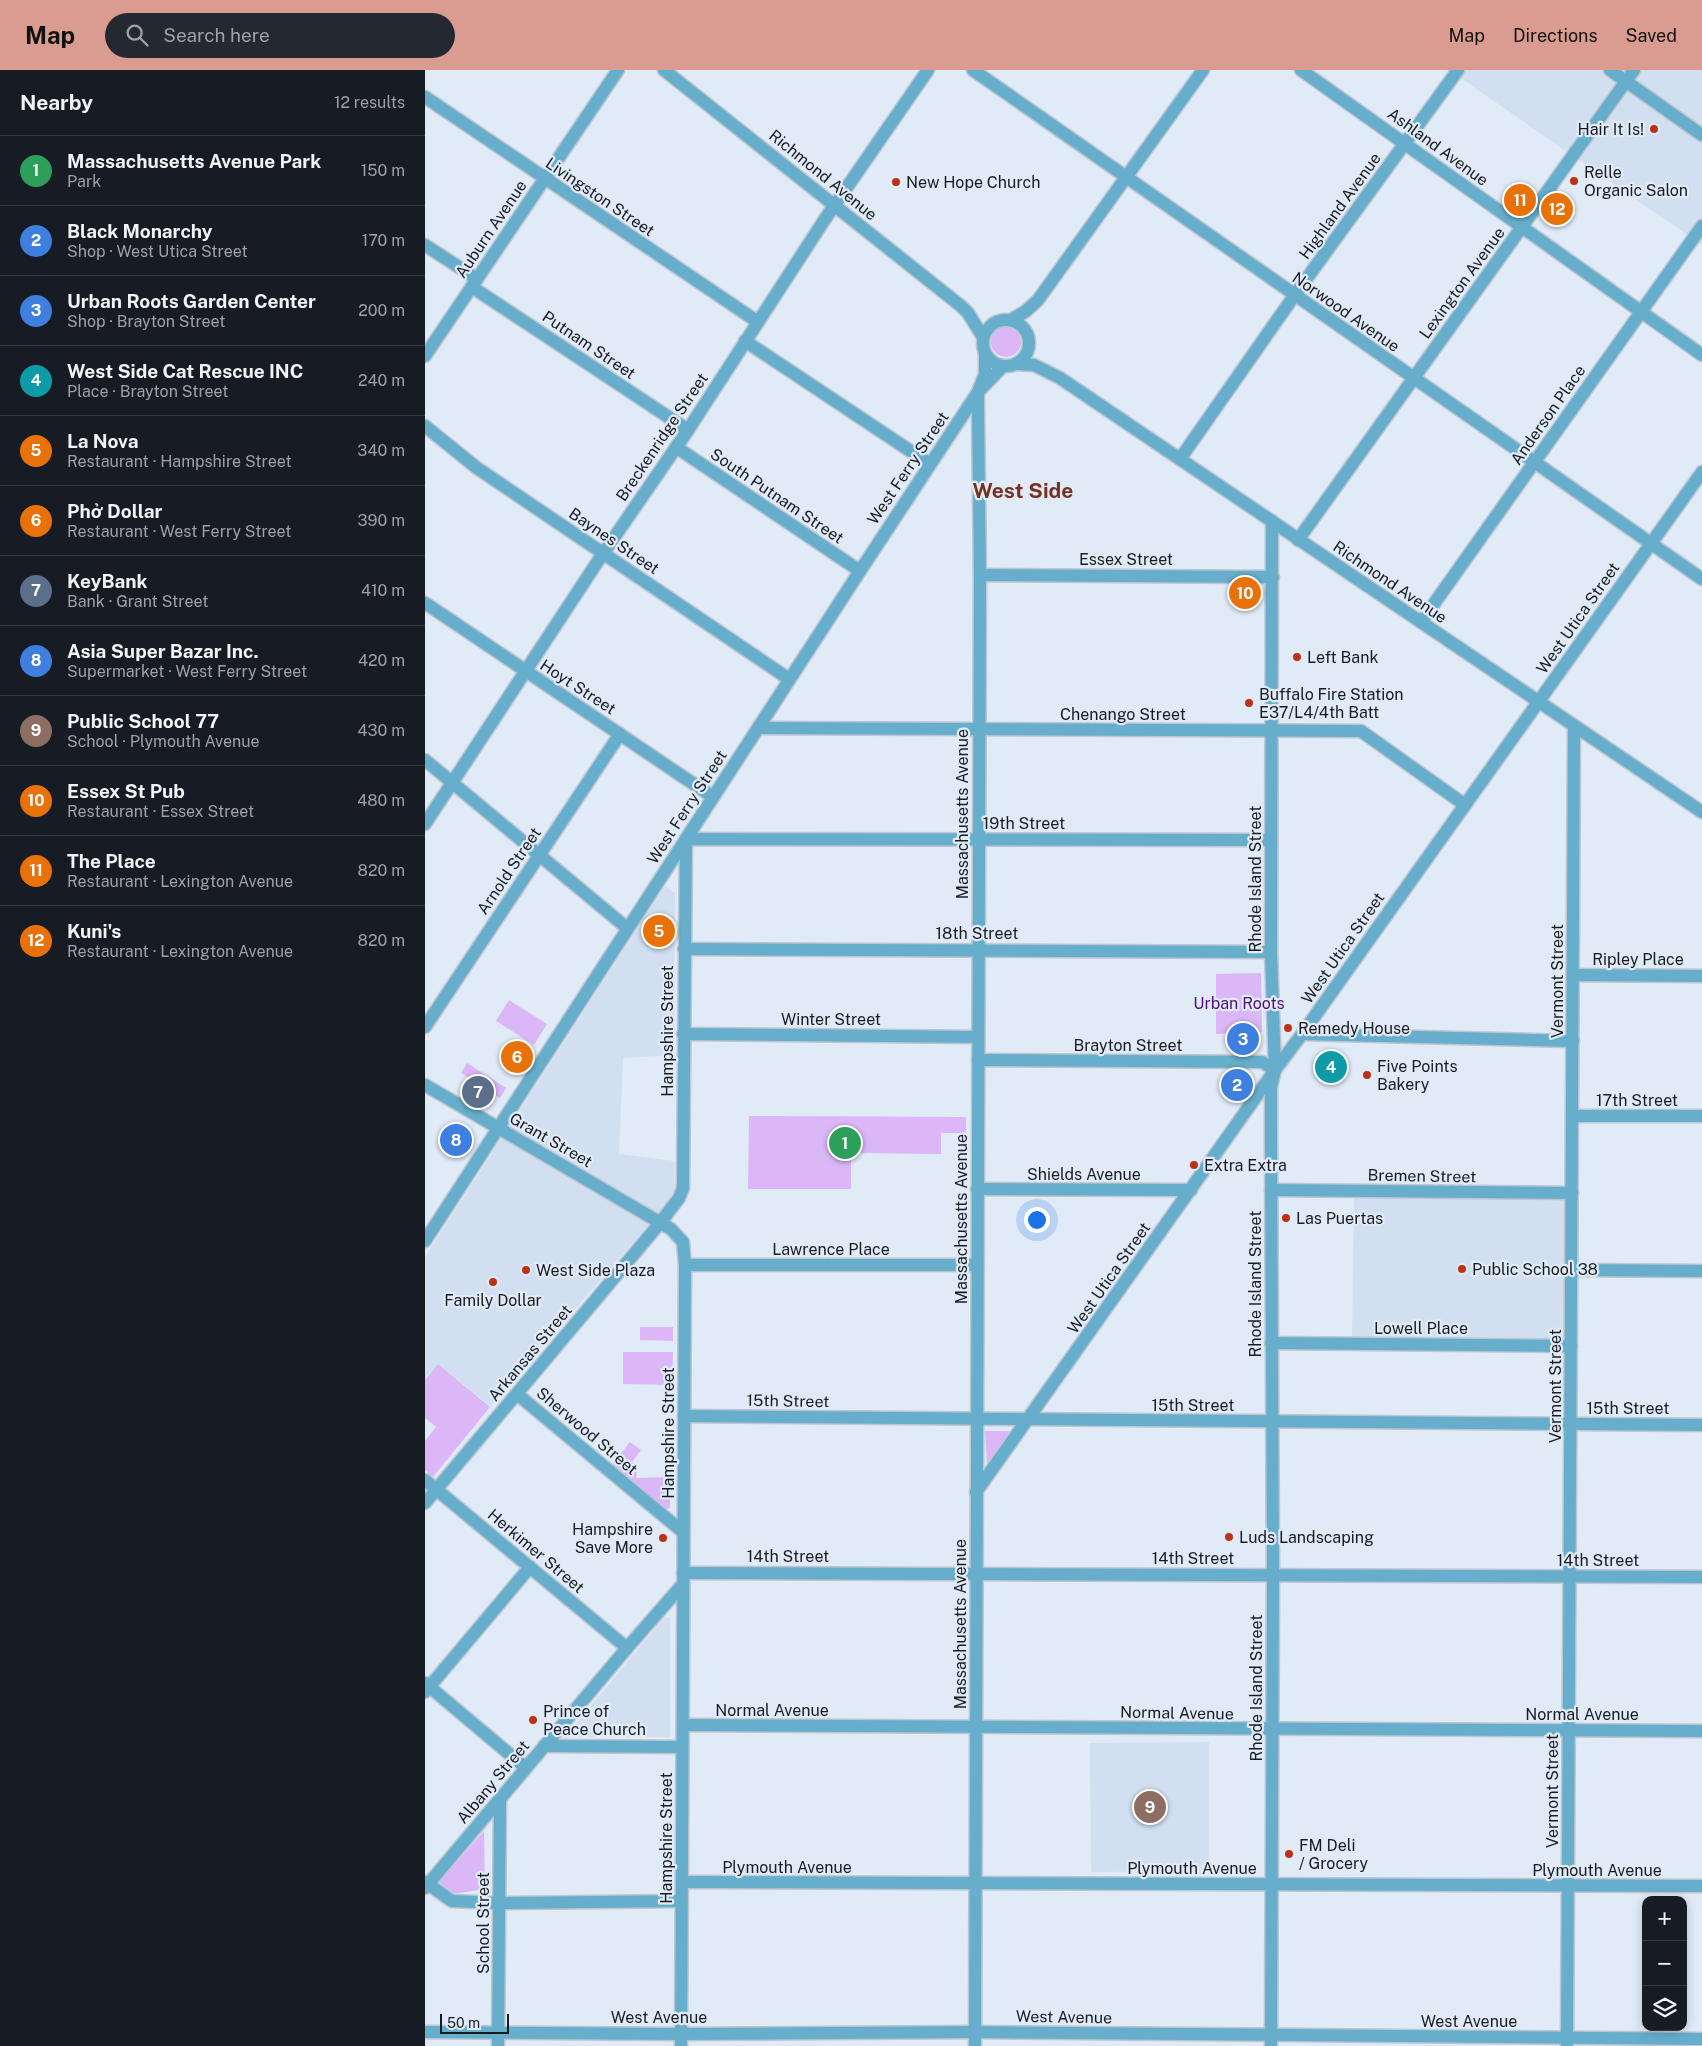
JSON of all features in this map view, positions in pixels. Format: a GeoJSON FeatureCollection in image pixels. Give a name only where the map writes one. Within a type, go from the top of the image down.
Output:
{"type":"FeatureCollection","features":[{"type":"Feature","properties":{"kind":"street","name":"Auburn Avenue"},"geometry":{"type":"LineString","coordinates":[[425,356],[618,70]]}},
{"type":"Feature","properties":{"kind":"street","name":"Richmond Avenue"},"geometry":{"type":"LineString","coordinates":[[664,70],[961,306],[968,313],[983,337]]}},
{"type":"Feature","properties":{"kind":"street","name":"Breckenridge Street"},"geometry":{"type":"LineString","coordinates":[[425,824],[603,553],[688,430],[834,206],[928,70]]}},
{"type":"Feature","properties":{"kind":"street","name":"Norwood Avenue"},"geometry":{"type":"LineString","coordinates":[[973,70],[1702,579]]}},
{"type":"Feature","properties":{"kind":"street"},"geometry":{"type":"LineString","coordinates":[[1038,300],[1027,338],[1026,354],[1009,365],[993,362],[985,353],[983,337],[988,328],[996,321],[1011,320],[1026,311],[1038,300],[1203,70]]}},
{"type":"Feature","properties":{"kind":"street","name":"Ashland Avenue"},"geometry":{"type":"LineString","coordinates":[[1301,70],[1702,355]]}},
{"type":"Feature","properties":{"kind":"street","name":"Highland Avenue"},"geometry":{"type":"LineString","coordinates":[[1180,460],[1295,296],[1458,70]]}},
{"type":"Feature","properties":{"kind":"street"},"geometry":{"type":"LineString","coordinates":[[1610,70],[1702,135]]}},
{"type":"Feature","properties":{"kind":"street","name":"Lexington Avenue"},"geometry":{"type":"LineString","coordinates":[[1298,540],[1634,70]]}},
{"type":"Feature","properties":{"kind":"street","name":"Livingston Street"},"geometry":{"type":"LineString","coordinates":[[425,97],[758,322]]}},
{"type":"Feature","properties":{"kind":"street","name":"Anderson Place"},"geometry":{"type":"LineString","coordinates":[[1421,622],[1702,226]]}},
{"type":"Feature","properties":{"kind":"street","name":"Putnam Street"},"geometry":{"type":"LineString","coordinates":[[425,245],[475,283],[688,430]]}},
{"type":"Feature","properties":{"kind":"street","name":"Richmond Avenue"},"geometry":{"type":"LineString","coordinates":[[961,306],[996,321]]}},
{"type":"Feature","properties":{"kind":"street"},"geometry":{"type":"LineString","coordinates":[[1011,320],[1020,324],[1027,338]]}},
{"type":"Feature","properties":{"kind":"street","name":"Richmond Avenue"},"geometry":{"type":"LineString","coordinates":[[1027,338],[1041,361],[1060,378],[1702,812]]}},
{"type":"Feature","properties":{"kind":"street"},"geometry":{"type":"LineString","coordinates":[[745,342],[930,464]]}},
{"type":"Feature","properties":{"kind":"street","name":"West Ferry Street"},"geometry":{"type":"LineString","coordinates":[[425,1241],[789,679],[978,392],[984,379],[985,353]]}},
{"type":"Feature","properties":{"kind":"street","name":"Richmond Avenue"},"geometry":{"type":"LineString","coordinates":[[1009,365],[1034,365],[1060,378]]}},
{"type":"Feature","properties":{"kind":"street","name":"West Ferry Street"},"geometry":{"type":"LineString","coordinates":[[978,392],[1009,365]]}},
{"type":"Feature","properties":{"kind":"street","name":"Massachusetts Avenue"},"geometry":{"type":"LineString","coordinates":[[975,2046],[979,839],[978,392]]}},
{"type":"Feature","properties":{"kind":"street","name":"Baynes Street"},"geometry":{"type":"LineString","coordinates":[[425,426],[477,468],[789,679]]}},
{"type":"Feature","properties":{"kind":"street","name":"South Putnam Street"},"geometry":{"type":"LineString","coordinates":[[676,447],[860,571]]}},
{"type":"Feature","properties":{"kind":"street","name":"West Utica Street"},"geometry":{"type":"LineString","coordinates":[[977,1492],[1275,1070],[1702,472]]}},
{"type":"Feature","properties":{"kind":"street","name":"Rhode Island Street"},"geometry":{"type":"LineString","coordinates":[[1271,2041],[1273,1575],[1271,1088],[1275,1070],[1271,952],[1272,521]]}},
{"type":"Feature","properties":{"kind":"street","name":"Essex Street"},"geometry":{"type":"LineString","coordinates":[[979,575],[1273,577]]}},
{"type":"Feature","properties":{"kind":"street","name":"Hoyt Street"},"geometry":{"type":"LineString","coordinates":[[425,603],[713,797]]}},
{"type":"Feature","properties":{"kind":"street","name":"Vermont Street"},"geometry":{"type":"LineString","coordinates":[[1567,2042],[1574,726]]}},
{"type":"Feature","properties":{"kind":"street","name":"Chenango Street"},"geometry":{"type":"LineString","coordinates":[[758,728],[1361,731],[1465,805]]}},
{"type":"Feature","properties":{"kind":"street","name":"Arnold Street"},"geometry":{"type":"LineString","coordinates":[[425,1027],[620,734]]}},
{"type":"Feature","properties":{"kind":"street"},"geometry":{"type":"LineString","coordinates":[[425,760],[627,928]]}},
{"type":"Feature","properties":{"kind":"street","name":"19th Street"},"geometry":{"type":"LineString","coordinates":[[686,839],[1271,840]]}},
{"type":"Feature","properties":{"kind":"street","name":"Hampshire Street"},"geometry":{"type":"LineString","coordinates":[[681,2040],[685,1266],[683,1242],[671,1229],[660,1223],[679,1198],[683,1188],[683,949],[686,839]]}},
{"type":"Feature","properties":{"kind":"street","name":"18th Street"},"geometry":{"type":"LineString","coordinates":[[683,949],[1271,952]]}},
{"type":"Feature","properties":{"kind":"street","name":"Ripley Place"},"geometry":{"type":"LineString","coordinates":[[1573,975],[1702,976]]}},
{"type":"Feature","properties":{"kind":"street","name":"Winter Street"},"geometry":{"type":"LineString","coordinates":[[683,1034],[978,1037]]}},
{"type":"Feature","properties":{"kind":"street"},"geometry":{"type":"LineString","coordinates":[[1302,1034],[1573,1042]]}},
{"type":"Feature","properties":{"kind":"street","name":"Brayton Street"},"geometry":{"type":"LineString","coordinates":[[978,1060],[1262,1062],[1275,1070]]}},
{"type":"Feature","properties":{"kind":"street","name":"Grant Street"},"geometry":{"type":"LineString","coordinates":[[425,1086],[660,1223]]}},
{"type":"Feature","properties":{"kind":"street","name":"17th Street"},"geometry":{"type":"LineString","coordinates":[[1572,1116],[1702,1116]]}},
{"type":"Feature","properties":{"kind":"street","name":"Shields Avenue"},"geometry":{"type":"LineString","coordinates":[[977,1190],[1191,1190]]}},
{"type":"Feature","properties":{"kind":"street","name":"Bremen Street"},"geometry":{"type":"LineString","coordinates":[[1271,1190],[1572,1193]]}},
{"type":"Feature","properties":{"kind":"street","name":"Arkansas Street"},"geometry":{"type":"LineString","coordinates":[[425,1503],[660,1223]]}},
{"type":"Feature","properties":{"kind":"street","name":"Lawrence Place"},"geometry":{"type":"LineString","coordinates":[[685,1266],[977,1265]]}},
{"type":"Feature","properties":{"kind":"street"},"geometry":{"type":"LineString","coordinates":[[1571,1270],[1702,1271]]}},
{"type":"Feature","properties":{"kind":"street","name":"Lowell Place"},"geometry":{"type":"LineString","coordinates":[[1271,1343],[1571,1346]]}},
{"type":"Feature","properties":{"kind":"street","name":"Sherwood Street"},"geometry":{"type":"LineString","coordinates":[[517,1394],[683,1532]]}},
{"type":"Feature","properties":{"kind":"street","name":"15th Street"},"geometry":{"type":"LineString","coordinates":[[684,1416],[1702,1425]]}},
{"type":"Feature","properties":{"kind":"street","name":"Herkimer Street"},"geometry":{"type":"LineString","coordinates":[[425,1480],[627,1648]]}},
{"type":"Feature","properties":{"kind":"street"},"geometry":{"type":"LineString","coordinates":[[526,1768],[427,1688],[530,1567]]}},
{"type":"Feature","properties":{"kind":"street","name":"14th Street"},"geometry":{"type":"LineString","coordinates":[[683,1578],[976,1573],[1702,1577]]}},
{"type":"Feature","properties":{"kind":"street","name":"Albany Street"},"geometry":{"type":"LineString","coordinates":[[426,1885],[500,1800],[683,1578]]}},
{"type":"Feature","properties":{"kind":"street","name":"Normal Avenue"},"geometry":{"type":"LineString","coordinates":[[683,1725],[1272,1730],[1702,1731]]}},
{"type":"Feature","properties":{"kind":"street"},"geometry":{"type":"LineString","coordinates":[[544,1746],[682,1747]]}},
{"type":"Feature","properties":{"kind":"street","name":"School Street"},"geometry":{"type":"LineString","coordinates":[[498,2046],[500,1800]]}},
{"type":"Feature","properties":{"kind":"street","name":"Plymouth Avenue"},"geometry":{"type":"LineString","coordinates":[[682,1882],[1702,1886]]}},
{"type":"Feature","properties":{"kind":"street"},"geometry":{"type":"LineString","coordinates":[[426,1885],[452,1902],[682,1900]]}},
{"type":"Feature","properties":{"kind":"street","name":"West Avenue"},"geometry":{"type":"LineString","coordinates":[[425,2032],[681,2040],[975,2032],[1271,2041],[1567,2042],[1702,2039]]}},
{"type":"Feature","properties":{"kind":"shaded area"},"geometry":{"type":"Polygon","coordinates":[[[1449,70],[1702,70],[1702,245],[1449,70]]]}},
{"type":"Feature","properties":{"kind":"shaded area"},"geometry":{"type":"Polygon","coordinates":[[[665,886],[675,893],[674,1055],[623,1058],[619,1154],[674,1161],[675,1187],[669,1201],[491,1406],[438,1364],[425,1378],[425,1257],[665,886]]]}},
{"type":"Feature","properties":{"kind":"shaded area","name":"Public School 38"},"geometry":{"type":"Polygon","coordinates":[[[1354,1191],[1572,1193],[1571,1346],[1352,1344],[1354,1191]]]}},
{"type":"Feature","properties":{"kind":"shaded area"},"geometry":{"type":"Polygon","coordinates":[[[665,1617],[670,1618],[670,1737],[568,1737],[568,1733],[665,1617]]]}},
{"type":"Feature","properties":{"kind":"shaded area"},"geometry":{"type":"Polygon","coordinates":[[[1209,1742],[1209,1871],[1091,1872],[1090,1743],[1209,1742]]]}},
{"type":"Feature","properties":{"kind":"green space"},"geometry":{"type":"Polygon","coordinates":[[[1006,327],[1017,331],[1021,342],[1017,353],[1006,357],[995,353],[991,342],[995,331],[1006,327]]]}},
{"type":"Feature","properties":{"kind":"green space","name":"Urban Roots"},"geometry":{"type":"Polygon","coordinates":[[[1261,973],[1262,1032],[1216,1034],[1216,974],[1261,973]]]}},
{"type":"Feature","properties":{"kind":"green space"},"geometry":{"type":"Polygon","coordinates":[[[509,1000],[547,1024],[534,1045],[496,1021],[509,1000]]]}},
{"type":"Feature","properties":{"kind":"green space"},"geometry":{"type":"Polygon","coordinates":[[[467,1063],[506,1088],[500,1098],[461,1073],[467,1063]]]}},
{"type":"Feature","properties":{"kind":"green space"},"geometry":{"type":"Polygon","coordinates":[[[749,1116],[966,1117],[966,1133],[941,1133],[941,1154],[851,1153],[851,1189],[748,1189],[749,1116]]]}},
{"type":"Feature","properties":{"kind":"green space"},"geometry":{"type":"Polygon","coordinates":[[[640,1327],[673,1327],[673,1341],[640,1340],[640,1327]]]}},
{"type":"Feature","properties":{"kind":"green space"},"geometry":{"type":"Polygon","coordinates":[[[623,1352],[673,1352],[672,1385],[623,1384],[623,1352]]]}},
{"type":"Feature","properties":{"kind":"green space"},"geometry":{"type":"Polygon","coordinates":[[[438,1364],[490,1407],[433,1477],[425,1470],[425,1441],[436,1427],[425,1418],[425,1380],[438,1364]]]}},
{"type":"Feature","properties":{"kind":"green space"},"geometry":{"type":"Polygon","coordinates":[[[985,1431],[1010,1431],[987,1465],[985,1431]]]}},
{"type":"Feature","properties":{"kind":"green space"},"geometry":{"type":"Polygon","coordinates":[[[630,1442],[641,1450],[632,1462],[638,1466],[636,1478],[670,1477],[670,1507],[666,1510],[612,1465],[630,1442]]]}},
{"type":"Feature","properties":{"kind":"green space"},"geometry":{"type":"Polygon","coordinates":[[[484,1831],[485,1889],[453,1894],[439,1882],[484,1831]]]}},
{"type":"Feature","properties":{"kind":"place","name":"Hair It Is!"},"geometry":{"type":"Point","coordinates":[1654,129]}},
{"type":"Feature","properties":{"kind":"place","name":"Relle Organic Salon"},"geometry":{"type":"Point","coordinates":[1574,181]}},
{"type":"Feature","properties":{"kind":"place","name":"New Hope Church"},"geometry":{"type":"Point","coordinates":[896,182]}},
{"type":"Feature","properties":{"kind":"place","name":"The Place"},"geometry":{"type":"Point","coordinates":[1520,200]}},
{"type":"Feature","properties":{"kind":"place","name":"Kuni's"},"geometry":{"type":"Point","coordinates":[1557,209]}},
{"type":"Feature","properties":{"kind":"place","name":"Essex St Pub"},"geometry":{"type":"Point","coordinates":[1245,593]}},
{"type":"Feature","properties":{"kind":"place","name":"Left Bank"},"geometry":{"type":"Point","coordinates":[1297,657]}},
{"type":"Feature","properties":{"kind":"place","name":"Buffalo Fire Station E37/L4/4th Batt"},"geometry":{"type":"Point","coordinates":[1249,703]}},
{"type":"Feature","properties":{"kind":"place","name":"La Nova"},"geometry":{"type":"Point","coordinates":[659,931]}},
{"type":"Feature","properties":{"kind":"place","name":"Remedy House"},"geometry":{"type":"Point","coordinates":[1288,1028]}},
{"type":"Feature","properties":{"kind":"place","name":"Urban Roots Garden Center"},"geometry":{"type":"Point","coordinates":[1243,1039]}},
{"type":"Feature","properties":{"kind":"place","name":"Phở Dollar"},"geometry":{"type":"Point","coordinates":[517,1057]}},
{"type":"Feature","properties":{"kind":"place","name":"West Side Cat Rescue INC"},"geometry":{"type":"Point","coordinates":[1331,1067]}},
{"type":"Feature","properties":{"kind":"place","name":"Five Points Bakery"},"geometry":{"type":"Point","coordinates":[1367,1075]}},
{"type":"Feature","properties":{"kind":"place","name":"Black Monarchy"},"geometry":{"type":"Point","coordinates":[1237,1085]}},
{"type":"Feature","properties":{"kind":"place","name":"KeyBank"},"geometry":{"type":"Point","coordinates":[478,1092]}},
{"type":"Feature","properties":{"kind":"place","name":"Asia Super Bazar Inc."},"geometry":{"type":"Point","coordinates":[456,1140]}},
{"type":"Feature","properties":{"kind":"place","name":"Massachusetts Avenue Park"},"geometry":{"type":"Point","coordinates":[845,1143]}},
{"type":"Feature","properties":{"kind":"place","name":"Extra Extra"},"geometry":{"type":"Point","coordinates":[1194,1165]}},
{"type":"Feature","properties":{"kind":"place","name":"Las Puertas"},"geometry":{"type":"Point","coordinates":[1286,1218]}},
{"type":"Feature","properties":{"kind":"place","name":"Public School 38"},"geometry":{"type":"Point","coordinates":[1462,1269]}},
{"type":"Feature","properties":{"kind":"place","name":"West Side Plaza"},"geometry":{"type":"Point","coordinates":[526,1270]}},
{"type":"Feature","properties":{"kind":"place","name":"Family Dollar"},"geometry":{"type":"Point","coordinates":[493,1282]}},
{"type":"Feature","properties":{"kind":"place","name":"Luds Landscaping"},"geometry":{"type":"Point","coordinates":[1229,1537]}},
{"type":"Feature","properties":{"kind":"place","name":"Hampshire Save More"},"geometry":{"type":"Point","coordinates":[663,1538]}},
{"type":"Feature","properties":{"kind":"place","name":"Prince of Peace Church"},"geometry":{"type":"Point","coordinates":[533,1720]}},
{"type":"Feature","properties":{"kind":"place","name":"Public School 77"},"geometry":{"type":"Point","coordinates":[1150,1807]}},
{"type":"Feature","properties":{"kind":"place","name":"FM Deli / Grocery"},"geometry":{"type":"Point","coordinates":[1289,1854]}},
{"type":"Feature","properties":{"kind":"district","name":"West Side"},"geometry":{"type":"Point","coordinates":[1023,490]}}]}
